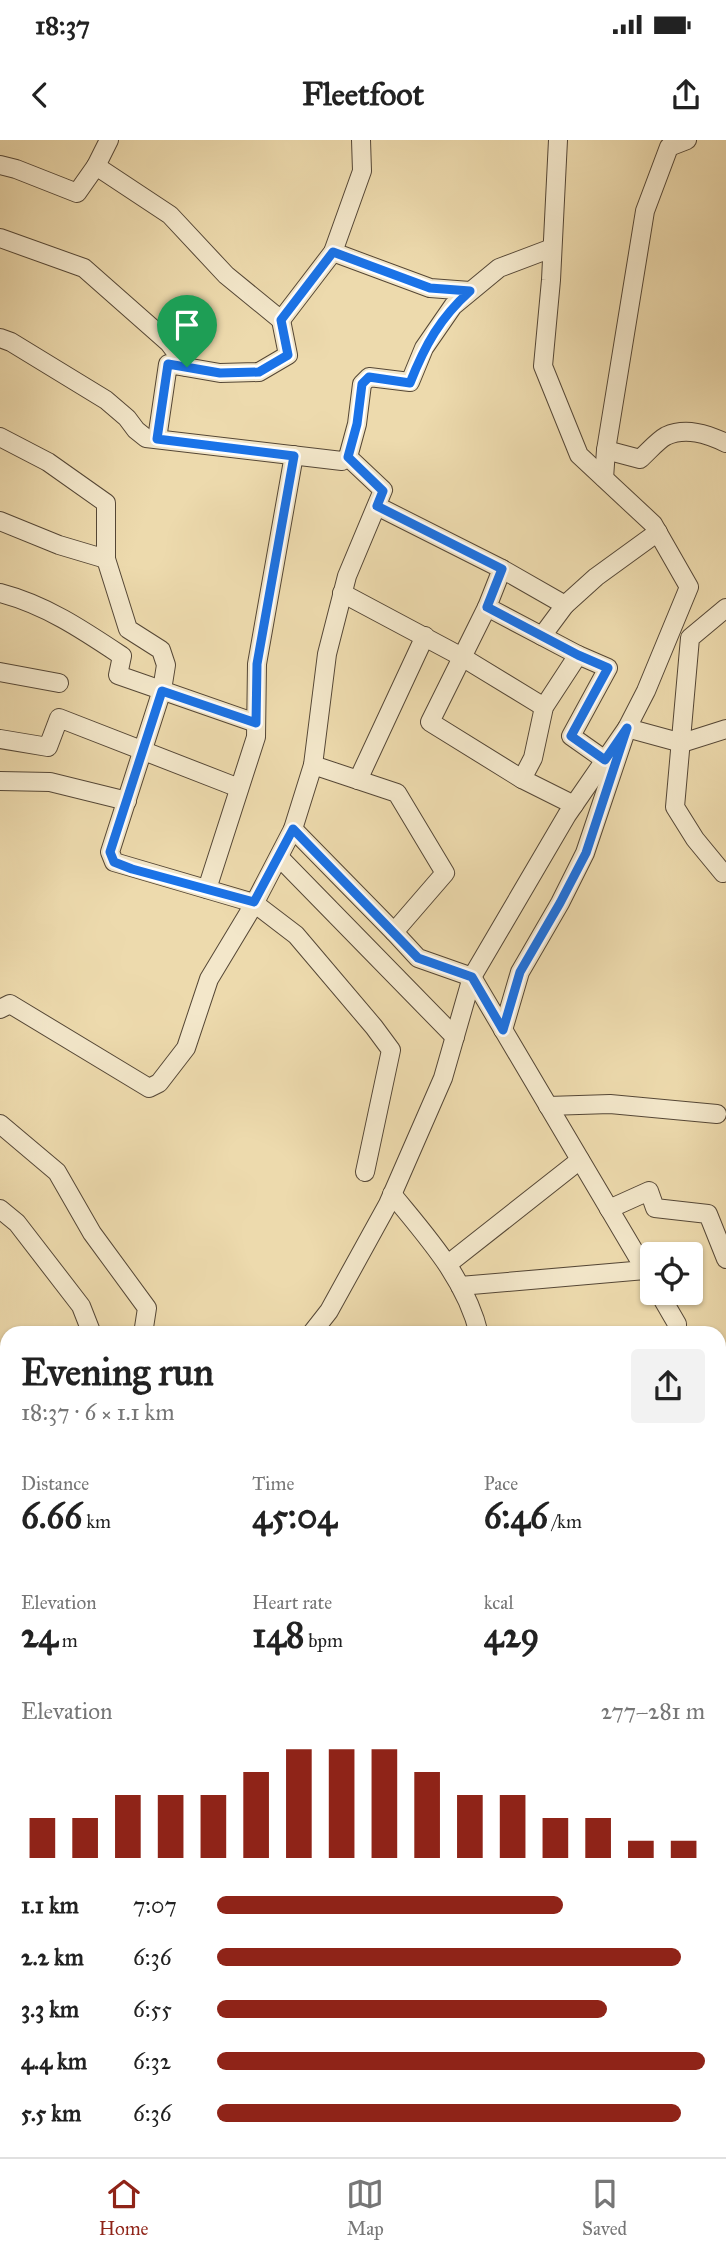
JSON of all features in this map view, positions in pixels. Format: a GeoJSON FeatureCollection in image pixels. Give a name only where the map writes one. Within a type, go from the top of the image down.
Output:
{"type":"FeatureCollection","features":[{"type":"Feature","properties":{"kind":"street"},"geometry":{"type":"LineString","coordinates":[[0,165],[76,193],[96,166],[109,140]]}},
{"type":"Feature","properties":{"kind":"street"},"geometry":{"type":"LineString","coordinates":[[281,320],[333,252],[362,171],[361,140]]}},
{"type":"Feature","properties":{"kind":"street"},"geometry":{"type":"LineString","coordinates":[[317,1326],[329,1311],[392,1194],[443,1078],[472,977],[574,805],[627,728],[646,691],[689,587],[653,524],[579,455],[544,366],[558,140]]}},
{"type":"Feature","properties":{"kind":"street"},"geometry":{"type":"LineString","coordinates":[[604,478],[606,450],[645,211],[665,144],[687,140]]}},
{"type":"Feature","properties":{"kind":"street"},"geometry":{"type":"LineString","coordinates":[[96,166],[170,215],[226,275],[281,320],[288,355],[259,372],[220,373],[168,364],[157,439]]}},
{"type":"Feature","properties":{"kind":"street"},"geometry":{"type":"LineString","coordinates":[[0,238],[84,268],[169,343],[187,367]]}},
{"type":"Feature","properties":{"kind":"street"},"geometry":{"type":"LineString","coordinates":[[0,338],[11,342],[106,400],[146,438],[342,461],[348,457],[357,424],[362,384],[369,377],[410,383],[424,348],[453,306],[499,268],[552,248]]}},
{"type":"Feature","properties":{"kind":"street"},"geometry":{"type":"LineString","coordinates":[[333,252],[430,288],[470,291]]}},
{"type":"Feature","properties":{"kind":"street"},"geometry":{"type":"LineString","coordinates":[[606,450],[640,459],[665,437],[690,430],[726,443]]}},
{"type":"Feature","properties":{"kind":"street"},"geometry":{"type":"LineString","coordinates":[[0,437],[48,462],[106,503],[106,559],[128,629],[161,650],[166,665],[162,691],[110,852],[114,862],[254,902],[296,935],[374,1027],[391,1050],[365,1172]]}},
{"type":"Feature","properties":{"kind":"street"},"geometry":{"type":"LineString","coordinates":[[207,889],[256,737],[257,664],[294,456]]}},
{"type":"Feature","properties":{"kind":"street"},"geometry":{"type":"LineString","coordinates":[[0,1009],[10,1004],[149,1088],[159,1083],[186,1048],[209,979],[293,829],[313,765],[327,654],[342,593],[383,491],[348,457]]}},
{"type":"Feature","properties":{"kind":"street"},"geometry":{"type":"LineString","coordinates":[[377,506],[502,569],[565,605]]}},
{"type":"Feature","properties":{"kind":"street"},"geometry":{"type":"LineString","coordinates":[[0,522],[106,559]]}},
{"type":"Feature","properties":{"kind":"street"},"geometry":{"type":"LineString","coordinates":[[542,636],[565,605],[596,577],[658,532]]}},
{"type":"Feature","properties":{"kind":"street"},"geometry":{"type":"LineString","coordinates":[[502,569],[487,607],[430,722],[522,779],[574,805]]}},
{"type":"Feature","properties":{"kind":"street"},"geometry":{"type":"LineString","coordinates":[[0,593],[19,598],[68,620],[122,656],[118,675],[256,723]]}},
{"type":"Feature","properties":{"kind":"street"},"geometry":{"type":"LineString","coordinates":[[342,593],[425,636],[544,707]]}},
{"type":"Feature","properties":{"kind":"street"},"geometry":{"type":"LineString","coordinates":[[487,607],[608,668],[571,736],[605,760]]}},
{"type":"Feature","properties":{"kind":"street"},"geometry":{"type":"LineString","coordinates":[[726,608],[690,638],[676,807],[695,839],[723,873],[726,872]]}},
{"type":"Feature","properties":{"kind":"street"},"geometry":{"type":"LineString","coordinates":[[358,780],[425,636]]}},
{"type":"Feature","properties":{"kind":"street"},"geometry":{"type":"LineString","coordinates":[[522,779],[533,758],[544,707],[578,655]]}},
{"type":"Feature","properties":{"kind":"street"},"geometry":{"type":"LineString","coordinates":[[0,671],[59,683]]}},
{"type":"Feature","properties":{"kind":"street"},"geometry":{"type":"LineString","coordinates":[[0,739],[48,747],[59,718],[239,789]]}},
{"type":"Feature","properties":{"kind":"street"},"geometry":{"type":"LineString","coordinates":[[627,728],[682,743],[726,729]]}},
{"type":"Feature","properties":{"kind":"street"},"geometry":{"type":"LineString","coordinates":[[503,1030],[520,972],[586,853],[627,728]]}},
{"type":"Feature","properties":{"kind":"street"},"geometry":{"type":"LineString","coordinates":[[313,765],[397,793],[445,873],[394,932]]}},
{"type":"Feature","properties":{"kind":"street"},"geometry":{"type":"LineString","coordinates":[[0,781],[50,782],[127,800]]}},
{"type":"Feature","properties":{"kind":"street"},"geometry":{"type":"LineString","coordinates":[[293,829],[418,958],[472,977],[640,1261]]}},
{"type":"Feature","properties":{"kind":"street"},"geometry":{"type":"LineString","coordinates":[[279,856],[454,1037]]}},
{"type":"Feature","properties":{"kind":"street"},"geometry":{"type":"LineString","coordinates":[[548,1106],[610,1104],[717,1114]]}},
{"type":"Feature","properties":{"kind":"street"},"geometry":{"type":"LineString","coordinates":[[0,1125],[57,1172],[92,1233],[146,1308],[144,1326]]}},
{"type":"Feature","properties":{"kind":"street"},"geometry":{"type":"LineString","coordinates":[[448,1264],[580,1160]]}},
{"type":"Feature","properties":{"kind":"street"},"geometry":{"type":"LineString","coordinates":[[609,1209],[649,1191],[655,1208],[708,1214],[726,1259]]}},
{"type":"Feature","properties":{"kind":"street"},"geometry":{"type":"LineString","coordinates":[[392,1194],[448,1264],[475,1314],[478,1326]]}},
{"type":"Feature","properties":{"kind":"street"},"geometry":{"type":"LineString","coordinates":[[0,1209],[17,1223],[81,1306],[89,1326]]}},
{"type":"Feature","properties":{"kind":"street"},"geometry":{"type":"LineString","coordinates":[[460,1286],[640,1276]]}},
{"type":"Feature","properties":{"kind":"street"},"geometry":{"type":"LineString","coordinates":[[666,1305],[677,1326]]}},
{"type":"Feature","properties":{"kind":"route"},"geometry":{"type":"LineString","coordinates":[[333,252],[430,288],[470,291],[453,306],[424,348],[410,383],[369,377],[362,384],[357,424],[348,457],[383,491],[377,506],[502,569],[487,607],[608,668],[571,736],[605,760],[627,728],[586,853],[520,972],[503,1030],[472,977],[418,958],[293,829],[254,902],[114,862],[110,852],[162,691],[256,723],[257,664],[294,456],[157,439],[168,364],[187,367],[220,373],[259,372],[288,355],[281,320],[333,252]]}}]}
